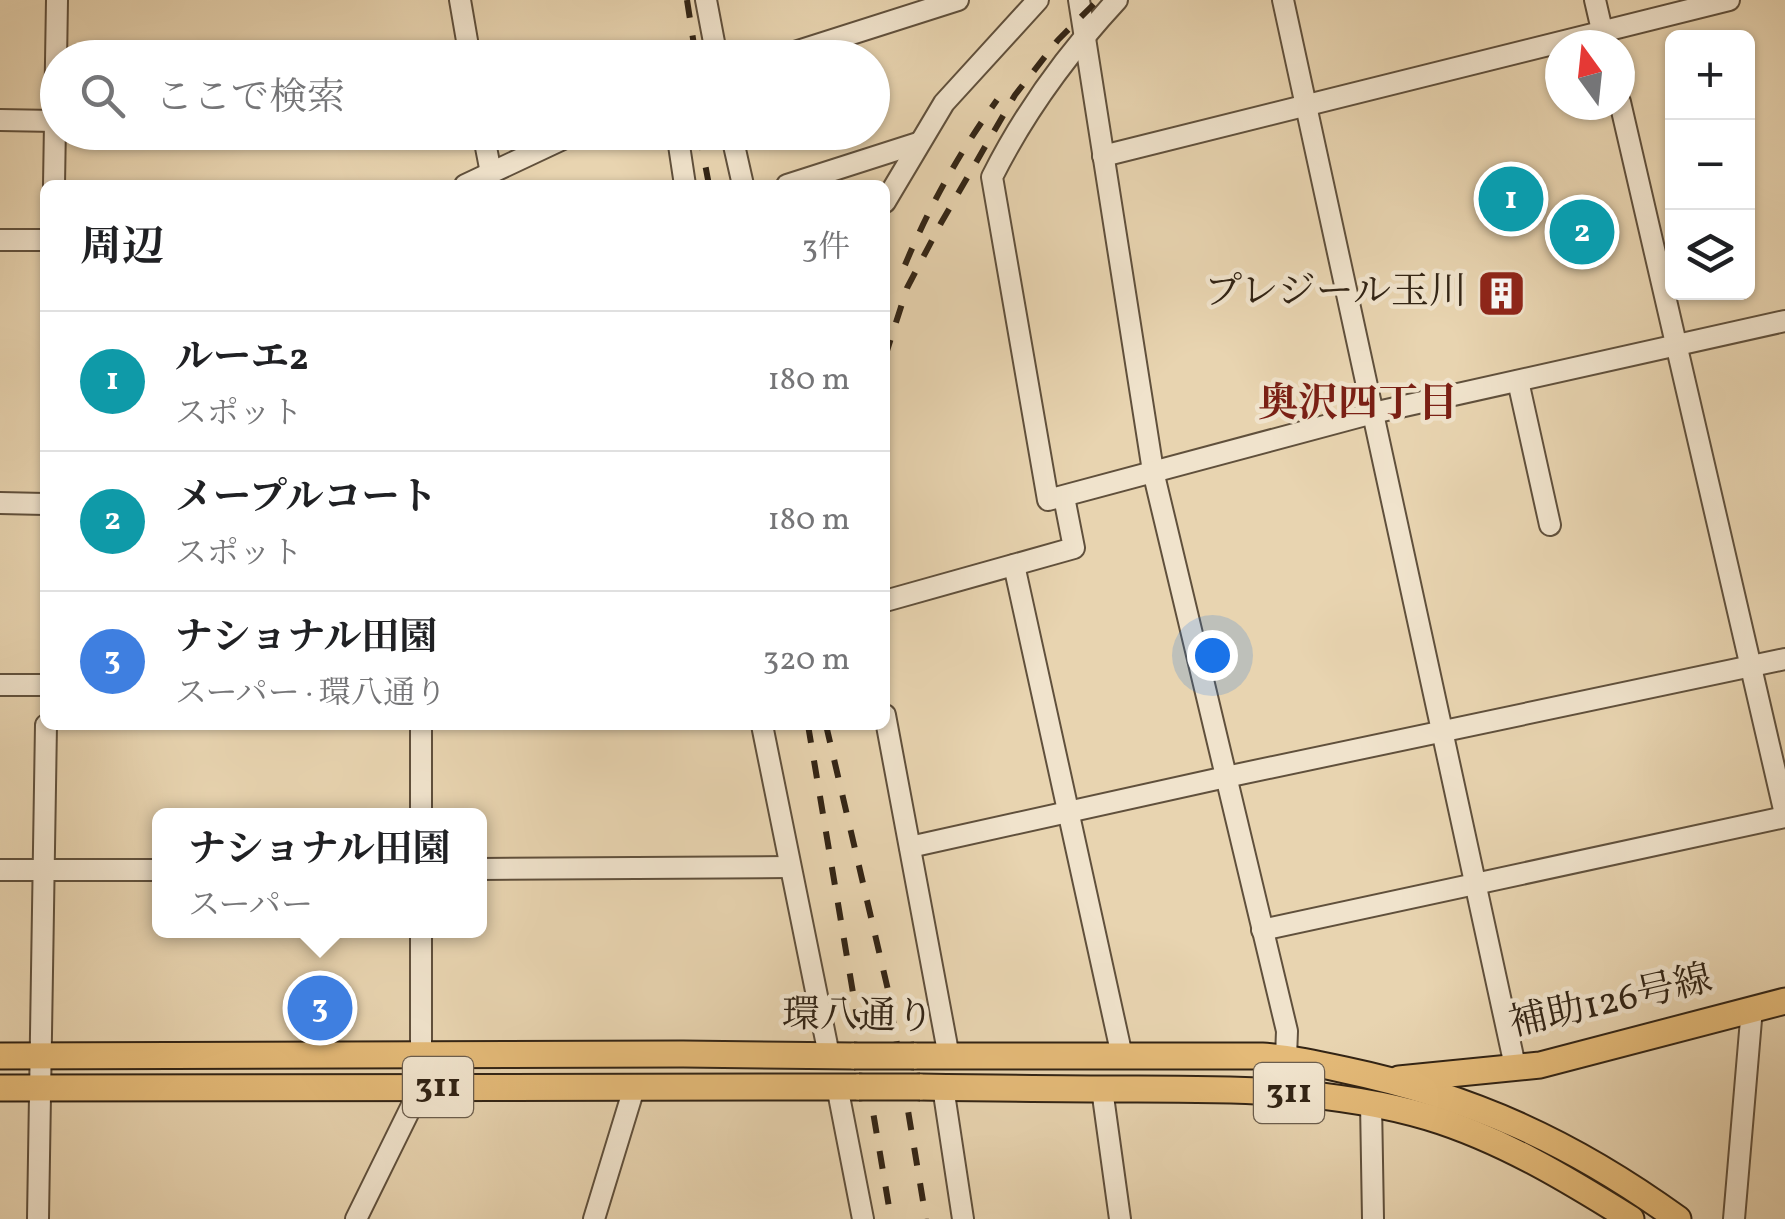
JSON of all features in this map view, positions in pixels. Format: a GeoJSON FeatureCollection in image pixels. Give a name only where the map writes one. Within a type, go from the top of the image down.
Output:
{"type":"FeatureCollection","features":[{"type":"Feature","properties":{"kind":"main road","name":"補助126号線"},"geometry":{"type":"LineString","coordinates":[[1393,1080],[1540,1065],[1785,1001]]}},
{"type":"Feature","properties":{"kind":"main road","name":"環八通り"},"geometry":{"type":"LineString","coordinates":[[0,1056],[1286,1058],[1393,1080],[1492,1112],[1574,1151],[1627,1182],[1678,1219]]}},
{"type":"Feature","properties":{"kind":"main road","name":"環八通り"},"geometry":{"type":"LineString","coordinates":[[0,1088],[848,1086],[1250,1090],[1371,1103],[1426,1116],[1492,1140],[1574,1183],[1631,1219]]}},
{"type":"Feature","properties":{"kind":"street"},"geometry":{"type":"LineString","coordinates":[[56,40],[57,0]]}},
{"type":"Feature","properties":{"kind":"street"},"geometry":{"type":"LineString","coordinates":[[460,0],[467,40]]}},
{"type":"Feature","properties":{"kind":"street"},"geometry":{"type":"LineString","coordinates":[[706,0],[714,40]]}},
{"type":"Feature","properties":{"kind":"street"},"geometry":{"type":"LineString","coordinates":[[832,40],[958,0]]}},
{"type":"Feature","properties":{"kind":"street"},"geometry":{"type":"LineString","coordinates":[[890,193],[944,103],[1038,0]]}},
{"type":"Feature","properties":{"kind":"street"},"geometry":{"type":"LineString","coordinates":[[1080,0],[1153,471],[1286,1032],[1286,1058]]}},
{"type":"Feature","properties":{"kind":"street"},"geometry":{"type":"LineString","coordinates":[[1117,0],[1036,97],[992,177],[1048,500],[1373,412],[1785,320]]}},
{"type":"Feature","properties":{"kind":"street"},"geometry":{"type":"LineString","coordinates":[[1283,0],[1515,1066]]}},
{"type":"Feature","properties":{"kind":"street"},"geometry":{"type":"LineString","coordinates":[[1595,0],[1602,30]]}},
{"type":"Feature","properties":{"kind":"street"},"geometry":{"type":"LineString","coordinates":[[1630,30],[1729,0]]}},
{"type":"Feature","properties":{"kind":"street"},"geometry":{"type":"LineString","coordinates":[[1103,156],[1545,51]]}},
{"type":"Feature","properties":{"kind":"street"},"geometry":{"type":"LineString","coordinates":[[0,120],[40,120]]}},
{"type":"Feature","properties":{"kind":"street"},"geometry":{"type":"LineString","coordinates":[[1262,930],[1785,816],[1624,120]]}},
{"type":"Feature","properties":{"kind":"street"},"geometry":{"type":"LineString","coordinates":[[803,180],[918,143]]}},
{"type":"Feature","properties":{"kind":"street"},"geometry":{"type":"LineString","coordinates":[[54,180],[55,150]]}},
{"type":"Feature","properties":{"kind":"street"},"geometry":{"type":"LineString","coordinates":[[487,150],[491,173]]}},
{"type":"Feature","properties":{"kind":"street"},"geometry":{"type":"LineString","coordinates":[[476,180],[540,150]]}},
{"type":"Feature","properties":{"kind":"street"},"geometry":{"type":"LineString","coordinates":[[680,150],[684,180]]}},
{"type":"Feature","properties":{"kind":"street"},"geometry":{"type":"LineString","coordinates":[[735,150],[742,180]]}},
{"type":"Feature","properties":{"kind":"street"},"geometry":{"type":"LineString","coordinates":[[0,240],[40,240]]}},
{"type":"Feature","properties":{"kind":"street"},"geometry":{"type":"LineString","coordinates":[[1518,381],[1550,525]]}},
{"type":"Feature","properties":{"kind":"street"},"geometry":{"type":"LineString","coordinates":[[890,600],[1074,548],[1064,496]]}},
{"type":"Feature","properties":{"kind":"street"},"geometry":{"type":"LineString","coordinates":[[0,503],[40,504]]}},
{"type":"Feature","properties":{"kind":"street"},"geometry":{"type":"LineString","coordinates":[[1014,565],[1122,1056]]}},
{"type":"Feature","properties":{"kind":"street"},"geometry":{"type":"LineString","coordinates":[[910,847],[1785,659]]}},
{"type":"Feature","properties":{"kind":"street"},"geometry":{"type":"LineString","coordinates":[[0,686],[40,686]]}},
{"type":"Feature","properties":{"kind":"street"},"geometry":{"type":"LineString","coordinates":[[38,1219],[46,730]]}},
{"type":"Feature","properties":{"kind":"street"},"geometry":{"type":"LineString","coordinates":[[421,730],[421,808]]}},
{"type":"Feature","properties":{"kind":"street"},"geometry":{"type":"LineString","coordinates":[[763,730],[790,868],[842,1056]]}},
{"type":"Feature","properties":{"kind":"street"},"geometry":{"type":"LineString","coordinates":[[888,730],[949,1056]]}},
{"type":"Feature","properties":{"kind":"street"},"geometry":{"type":"LineString","coordinates":[[487,869],[790,868]]}},
{"type":"Feature","properties":{"kind":"street"},"geometry":{"type":"LineString","coordinates":[[0,870],[152,870]]}},
{"type":"Feature","properties":{"kind":"street"},"geometry":{"type":"LineString","coordinates":[[421,938],[421,1056]]}},
{"type":"Feature","properties":{"kind":"street"},"geometry":{"type":"LineString","coordinates":[[1734,1219],[1752,1008]]}},
{"type":"Feature","properties":{"kind":"street"},"geometry":{"type":"LineString","coordinates":[[356,1219],[421,1086]]}},
{"type":"Feature","properties":{"kind":"street"},"geometry":{"type":"LineString","coordinates":[[594,1219],[634,1086]]}},
{"type":"Feature","properties":{"kind":"street"},"geometry":{"type":"LineString","coordinates":[[848,1086],[861,1219]]}},
{"type":"Feature","properties":{"kind":"street"},"geometry":{"type":"LineString","coordinates":[[931,1087],[963,1219]]}},
{"type":"Feature","properties":{"kind":"street"},"geometry":{"type":"LineString","coordinates":[[1102,1089],[1120,1219]]}},
{"type":"Feature","properties":{"kind":"street"},"geometry":{"type":"LineString","coordinates":[[1371,1103],[1373,1219]]}},
{"type":"Feature","properties":{"kind":"railway"},"geometry":{"type":"LineString","coordinates":[[687,0],[693,40]]}},
{"type":"Feature","properties":{"kind":"railway"},"geometry":{"type":"LineString","coordinates":[[890,341],[907,288],[1015,95],[1058,40],[1098,0]]}},
{"type":"Feature","properties":{"kind":"railway"},"geometry":{"type":"LineString","coordinates":[[905,265],[946,180],[997,100]]}},
{"type":"Feature","properties":{"kind":"railway"},"geometry":{"type":"LineString","coordinates":[[702,150],[708,180]]}},
{"type":"Feature","properties":{"kind":"railway"},"geometry":{"type":"LineString","coordinates":[[809,730],[891,1219]]}},
{"type":"Feature","properties":{"kind":"railway"},"geometry":{"type":"LineString","coordinates":[[827,730],[888,990],[926,1219]]}},
{"type":"Feature","properties":{"kind":"place","name":"ルーエ2"},"geometry":{"type":"Point","coordinates":[1511,199]}},
{"type":"Feature","properties":{"kind":"place","name":"メープルコート"},"geometry":{"type":"Point","coordinates":[1582,232]}},
{"type":"Feature","properties":{"kind":"place","name":"プレジール玉川"},"geometry":{"type":"Point","coordinates":[1502,293]}},
{"type":"Feature","properties":{"kind":"place","name":"ナショナル田園"},"geometry":{"type":"Point","coordinates":[320,1008]}},
{"type":"Feature","properties":{"kind":"district","name":"奥沢四丁目"},"geometry":{"type":"Point","coordinates":[1358,406]}}]}
